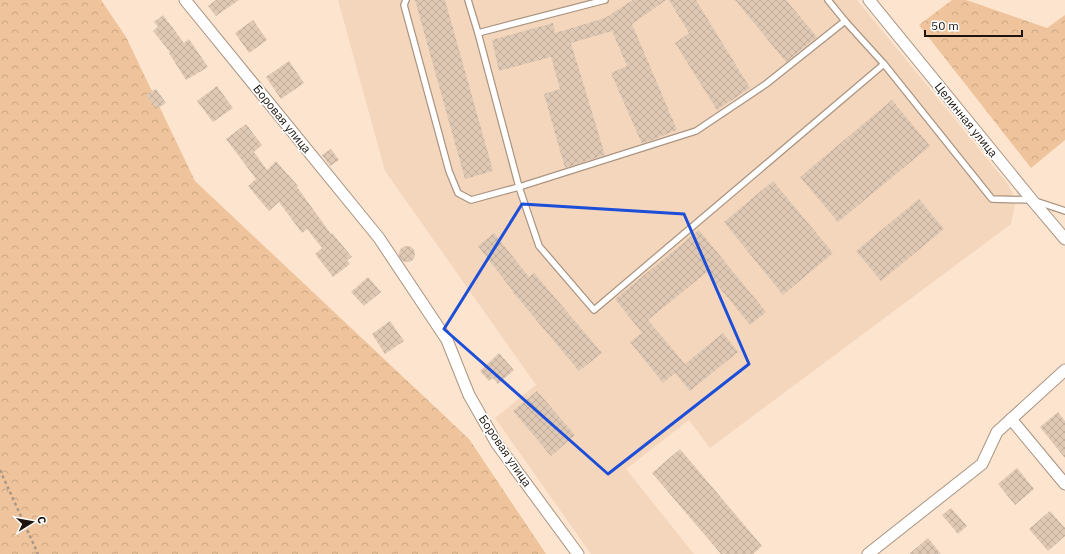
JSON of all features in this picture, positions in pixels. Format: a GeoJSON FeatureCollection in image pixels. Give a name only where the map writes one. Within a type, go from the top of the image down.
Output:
{"type":"FeatureCollection","features":[{"type":"Feature","properties":{"kind":"street","name":"Целинная улица"},"geometry":{"type":"LineString","coordinates":[[869,0],[1065,239]]}},
{"type":"Feature","properties":{"kind":"street","name":"Боровая улица"},"geometry":{"type":"LineString","coordinates":[[190,2],[379,238],[447,340],[469,395],[497,444],[578,554]]}},
{"type":"Feature","properties":{"kind":"street"},"geometry":{"type":"LineString","coordinates":[[870,554],[982,464],[997,432],[1065,370]]}},
{"type":"Feature","properties":{"kind":"street"},"geometry":{"type":"LineString","coordinates":[[1011,419],[1065,484]]}},
{"type":"Feature","properties":{"kind":"lane"},"geometry":{"type":"LineString","coordinates":[[406,0],[404,5],[450,171],[458,193],[471,200],[519,187],[696,131],[766,84],[845,21]]}},
{"type":"Feature","properties":{"kind":"lane"},"geometry":{"type":"LineString","coordinates":[[468,0],[519,187],[539,246],[594,310],[884,64]]}},
{"type":"Feature","properties":{"kind":"lane"},"geometry":{"type":"LineString","coordinates":[[478,33],[605,0]]}},
{"type":"Feature","properties":{"kind":"lane"},"geometry":{"type":"LineString","coordinates":[[828,0],[884,64],[992,199],[1032,200],[1065,211]]}},
{"type":"Feature","properties":{"kind":"path"},"geometry":{"type":"LineString","coordinates":[[0,470],[38,554]]}},
{"type":"Feature","properties":{"kind":"highlighted area"},"geometry":{"type":"Polygon","coordinates":[[[522,204],[684,214],[749,364],[608,474],[444,329],[522,204]]]}},
{"type":"Feature","properties":{"kind":"shaded area"},"geometry":{"type":"Polygon","coordinates":[[[338,0],[857,0],[1007,183],[1016,200],[1011,224],[710,448],[689,420],[626,469],[694,554],[591,554],[495,418],[536,385],[385,171],[338,0]]]}},
{"type":"Feature","properties":{"kind":"green space"},"geometry":{"type":"Polygon","coordinates":[[[0,0],[101,0],[126,37],[195,181],[469,439],[546,554],[0,554],[0,0]]]}},
{"type":"Feature","properties":{"kind":"green space"},"geometry":{"type":"Polygon","coordinates":[[[952,0],[966,0],[1047,28],[1065,15],[1065,140],[1031,168],[919,25],[952,0]]]}},
{"type":"Feature","properties":{"kind":"building"},"geometry":{"type":"Polygon","coordinates":[[[216,0],[239,0],[216,16],[208,6],[216,0]]]}},
{"type":"Feature","properties":{"kind":"building"},"geometry":{"type":"Polygon","coordinates":[[[415,0],[445,0],[493,171],[465,179],[415,0]]]}},
{"type":"Feature","properties":{"kind":"building"},"geometry":{"type":"Polygon","coordinates":[[[633,0],[666,0],[632,24],[677,130],[642,144],[611,73],[627,66],[612,31],[571,43],[605,155],[565,168],[544,94],[560,89],[551,57],[499,71],[492,40],[553,23],[555,33],[605,18],[633,0]]]}},
{"type":"Feature","properties":{"kind":"building"},"geometry":{"type":"Polygon","coordinates":[[[669,0],[696,0],[750,88],[717,110],[675,43],[689,33],[669,0]]]}},
{"type":"Feature","properties":{"kind":"building"},"geometry":{"type":"Polygon","coordinates":[[[735,0],[786,0],[817,37],[786,62],[735,0]]]}},
{"type":"Feature","properties":{"kind":"building"},"geometry":{"type":"Polygon","coordinates":[[[163,15],[184,43],[189,39],[208,67],[186,80],[169,53],[170,52],[153,31],[158,27],[154,22],[163,15]]]}},
{"type":"Feature","properties":{"kind":"building"},"geometry":{"type":"Polygon","coordinates":[[[253,20],[267,40],[249,53],[235,33],[253,20]]]}},
{"type":"Feature","properties":{"kind":"building"},"geometry":{"type":"Polygon","coordinates":[[[289,61],[304,83],[281,99],[266,77],[289,61]]]}},
{"type":"Feature","properties":{"kind":"building"},"geometry":{"type":"Polygon","coordinates":[[[217,86],[233,108],[213,122],[197,101],[217,86]]]}},
{"type":"Feature","properties":{"kind":"building"},"geometry":{"type":"Polygon","coordinates":[[[156,89],[166,103],[156,109],[146,95],[156,89]]]}},
{"type":"Feature","properties":{"kind":"building"},"geometry":{"type":"Polygon","coordinates":[[[892,100],[930,146],[838,222],[800,177],[892,100]]]}},
{"type":"Feature","properties":{"kind":"building"},"geometry":{"type":"Polygon","coordinates":[[[246,124],[262,145],[254,152],[267,170],[276,161],[298,186],[297,187],[331,234],[332,233],[352,257],[347,260],[350,264],[333,277],[315,254],[322,248],[307,229],[302,233],[279,202],[269,211],[248,186],[256,179],[226,139],[246,124]]]}},
{"type":"Feature","properties":{"kind":"building"},"geometry":{"type":"Polygon","coordinates":[[[331,149],[339,160],[330,166],[322,155],[331,149]]]}},
{"type":"Feature","properties":{"kind":"building"},"geometry":{"type":"Polygon","coordinates":[[[773,181],[833,253],[783,295],[724,222],[773,181]]]}},
{"type":"Feature","properties":{"kind":"building"},"geometry":{"type":"Polygon","coordinates":[[[919,199],[944,229],[881,281],[856,251],[919,199]]]}},
{"type":"Feature","properties":{"kind":"building"},"geometry":{"type":"Polygon","coordinates":[[[699,230],[766,312],[750,325],[707,272],[648,320],[685,364],[723,333],[738,352],[690,391],[675,373],[663,383],[630,342],[642,333],[615,299],[699,230]]]}},
{"type":"Feature","properties":{"kind":"building"},"geometry":{"type":"Polygon","coordinates":[[[494,233],[529,277],[534,273],[602,353],[579,371],[512,291],[478,246],[494,233]]]}},
{"type":"Feature","properties":{"kind":"building"},"geometry":{"type":"Polygon","coordinates":[[[407,246],[413,248],[415,254],[413,260],[407,262],[401,260],[399,254],[401,248],[407,246]]]}},
{"type":"Feature","properties":{"kind":"building"},"geometry":{"type":"Polygon","coordinates":[[[368,277],[381,292],[364,306],[351,292],[368,277]]]}},
{"type":"Feature","properties":{"kind":"building"},"geometry":{"type":"Polygon","coordinates":[[[390,321],[404,341],[385,354],[372,334],[390,321]]]}},
{"type":"Feature","properties":{"kind":"building"},"geometry":{"type":"Polygon","coordinates":[[[499,353],[514,370],[498,384],[493,378],[489,381],[480,371],[499,353]]]}},
{"type":"Feature","properties":{"kind":"building"},"geometry":{"type":"Polygon","coordinates":[[[537,391],[575,435],[551,456],[513,411],[537,391]]]}},
{"type":"Feature","properties":{"kind":"building"},"geometry":{"type":"Polygon","coordinates":[[[1058,412],[1065,421],[1065,458],[1040,427],[1058,412]]]}},
{"type":"Feature","properties":{"kind":"building"},"geometry":{"type":"Polygon","coordinates":[[[680,449],[762,546],[753,554],[721,554],[652,473],[680,449]]]}},
{"type":"Feature","properties":{"kind":"building"},"geometry":{"type":"Polygon","coordinates":[[[1017,468],[1034,489],[1015,505],[998,484],[1017,468]]]}},
{"type":"Feature","properties":{"kind":"building"},"geometry":{"type":"Polygon","coordinates":[[[951,508],[967,526],[958,534],[942,515],[951,508]]]}},
{"type":"Feature","properties":{"kind":"building"},"geometry":{"type":"Polygon","coordinates":[[[1050,511],[1065,528],[1065,536],[1048,551],[1029,529],[1050,511]]]}},
{"type":"Feature","properties":{"kind":"building"},"geometry":{"type":"Polygon","coordinates":[[[928,538],[941,554],[909,554],[928,538]]]}}]}
